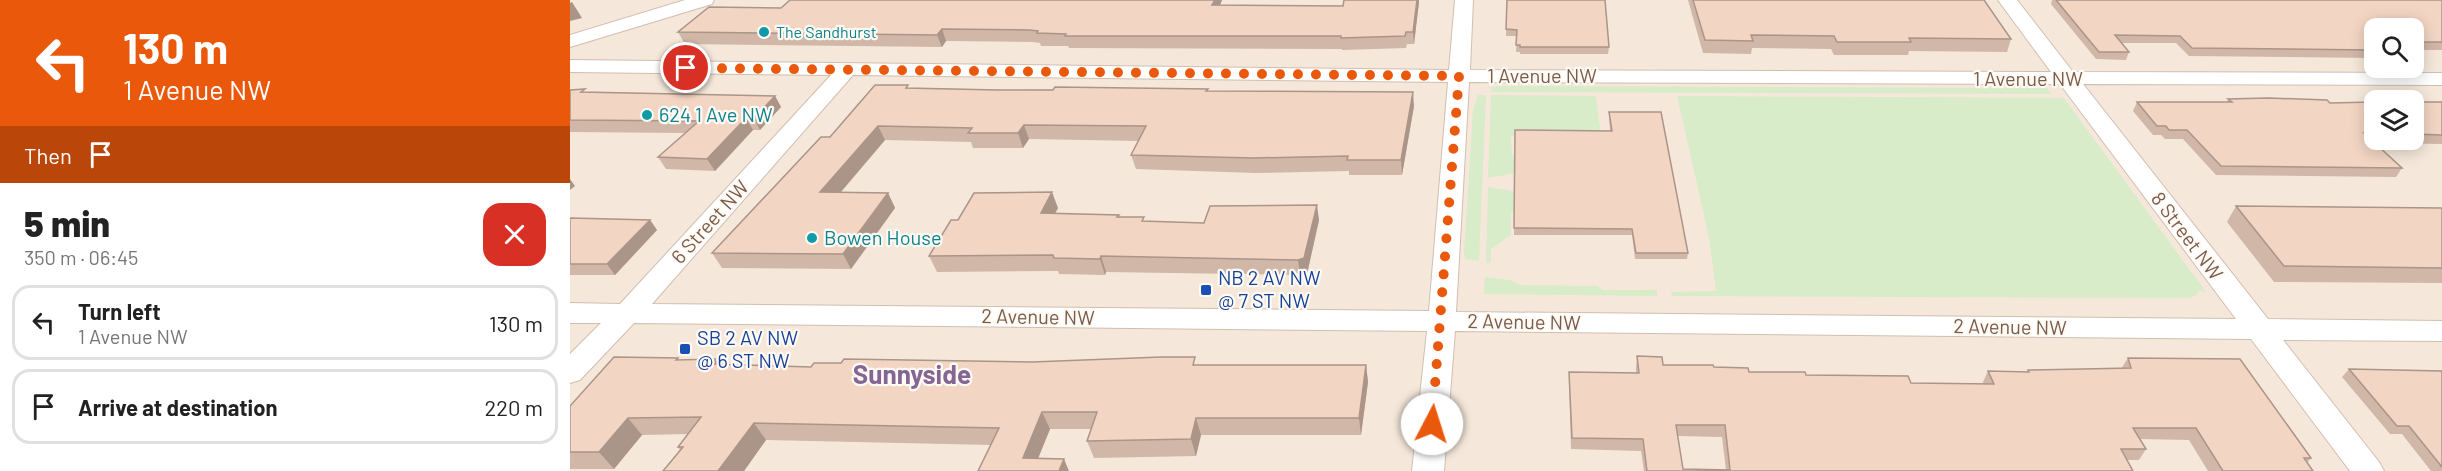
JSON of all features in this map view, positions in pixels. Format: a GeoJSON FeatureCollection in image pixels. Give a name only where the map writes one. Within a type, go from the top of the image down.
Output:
{"type":"FeatureCollection","features":[{"type":"Feature","properties":{"kind":"street"},"geometry":{"type":"LineString","coordinates":[[570,41],[705,0]]}},
{"type":"Feature","properties":{"kind":"street"},"geometry":{"type":"LineString","coordinates":[[1428,471],[1442,321],[1464,0]]}},
{"type":"Feature","properties":{"kind":"street","name":"8 Street NW"},"geometry":{"type":"LineString","coordinates":[[2007,0],[2368,471]]}},
{"type":"Feature","properties":{"kind":"street","name":"1 Avenue NW"},"geometry":{"type":"LineString","coordinates":[[570,66],[1459,76],[2442,80]]}},
{"type":"Feature","properties":{"kind":"street","name":"6 Street NW"},"geometry":{"type":"LineString","coordinates":[[570,372],[628,313],[847,70]]}},
{"type":"Feature","properties":{"kind":"street","name":"2 Avenue NW"},"geometry":{"type":"LineString","coordinates":[[570,313],[2442,331]]}},
{"type":"Feature","properties":{"kind":"shaded area"},"geometry":{"type":"Polygon","coordinates":[[[570,0],[2442,0],[2442,471],[570,471],[570,0]]]}},
{"type":"Feature","properties":{"kind":"green space"},"geometry":{"type":"Polygon","coordinates":[[[1491,87],[2047,88],[2052,94],[1491,92],[1491,87]]]}},
{"type":"Feature","properties":{"kind":"green space"},"geometry":{"type":"Polygon","coordinates":[[[1478,95],[1486,95],[1479,261],[1465,259],[1464,254],[1473,110],[1478,95]]]}},
{"type":"Feature","properties":{"kind":"green space"},"geometry":{"type":"Polygon","coordinates":[[[1491,95],[1596,96],[1601,136],[1511,136],[1512,155],[1518,156],[1517,173],[1488,178],[1491,95]]]}},
{"type":"Feature","properties":{"kind":"green space"},"geometry":{"type":"Polygon","coordinates":[[[1677,96],[2064,98],[2206,292],[2198,291],[2197,295],[2189,298],[1672,296],[1671,292],[1716,291],[1709,237],[1677,96]]]}},
{"type":"Feature","properties":{"kind":"green space"},"geometry":{"type":"Polygon","coordinates":[[[1488,187],[1518,192],[1518,211],[1511,212],[1511,235],[1491,249],[1491,262],[1486,263],[1488,187]]]}},
{"type":"Feature","properties":{"kind":"green space"},"geometry":{"type":"Polygon","coordinates":[[[1485,277],[1510,280],[1521,285],[1597,286],[1603,290],[1657,290],[1657,296],[1484,294],[1485,277]]]}},
{"type":"Feature","properties":{"kind":"building"},"geometry":{"type":"Polygon","coordinates":[[[790,0],[1215,0],[1212,5],[1343,6],[1344,0],[1417,0],[1413,32],[1406,32],[1405,36],[1341,38],[1341,36],[1065,36],[1066,34],[1037,33],[1038,31],[1029,30],[942,29],[937,35],[678,32],[709,7],[781,8],[790,0]]]}},
{"type":"Feature","properties":{"kind":"building"},"geometry":{"type":"Polygon","coordinates":[[[1507,0],[1605,0],[1609,47],[1520,47],[1516,45],[1517,30],[1506,29],[1507,0]]]}},
{"type":"Feature","properties":{"kind":"building"},"geometry":{"type":"Polygon","coordinates":[[[1693,0],[1984,0],[2011,39],[1909,38],[1911,42],[1837,42],[1834,36],[1751,35],[1753,41],[1705,40],[1693,0]]]}},
{"type":"Feature","properties":{"kind":"building"},"geometry":{"type":"Polygon","coordinates":[[[2056,0],[2442,0],[2442,42],[2424,42],[2424,18],[2364,18],[2364,50],[2192,48],[2180,36],[2115,35],[2129,52],[2099,52],[2056,0]]]}},
{"type":"Feature","properties":{"kind":"building"},"geometry":{"type":"Polygon","coordinates":[[[875,85],[998,90],[1053,90],[1055,87],[1208,89],[1206,91],[1413,92],[1401,160],[1347,160],[1348,156],[1253,158],[1131,155],[1146,126],[1024,125],[1018,133],[968,133],[972,128],[878,126],[820,192],[888,193],[843,254],[712,253],[821,137],[830,137],[875,85]]]}},
{"type":"Feature","properties":{"kind":"building"},"geometry":{"type":"Polygon","coordinates":[[[585,89],[581,92],[775,96],[754,118],[746,118],[707,159],[658,157],[699,121],[570,120],[570,90],[585,89]]]}},
{"type":"Feature","properties":{"kind":"building"},"geometry":{"type":"Polygon","coordinates":[[[2269,98],[2327,100],[2330,103],[2364,102],[2364,150],[2382,150],[2402,168],[2221,166],[2187,130],[2169,130],[2166,126],[2157,126],[2137,102],[2232,102],[2228,99],[2269,98]]]}},
{"type":"Feature","properties":{"kind":"building"},"geometry":{"type":"Polygon","coordinates":[[[2424,102],[2442,102],[2442,135],[2424,134],[2424,102]]]}},
{"type":"Feature","properties":{"kind":"building"},"geometry":{"type":"Polygon","coordinates":[[[1609,112],[1661,112],[1688,253],[1636,253],[1632,229],[1514,228],[1515,130],[1612,131],[1609,112]]]}},
{"type":"Feature","properties":{"kind":"building"},"geometry":{"type":"Polygon","coordinates":[[[1052,192],[1041,213],[1144,217],[1142,221],[1204,223],[1210,206],[1317,205],[1304,258],[1298,260],[1101,256],[1100,259],[1054,258],[1053,255],[929,256],[951,220],[958,220],[974,193],[1052,192]]]}},
{"type":"Feature","properties":{"kind":"building"},"geometry":{"type":"Polygon","coordinates":[[[2236,206],[2442,208],[2442,268],[2284,266],[2236,206]]]}},
{"type":"Feature","properties":{"kind":"building"},"geometry":{"type":"Polygon","coordinates":[[[570,218],[650,220],[607,264],[570,264],[570,218]]]}},
{"type":"Feature","properties":{"kind":"building"},"geometry":{"type":"Polygon","coordinates":[[[1637,356],[1662,357],[1663,365],[1713,365],[1714,367],[1748,368],[1749,372],[1908,376],[1911,383],[1994,384],[1988,371],[2029,372],[2028,370],[2131,368],[2128,358],[2240,359],[2311,458],[2304,458],[2313,471],[2223,471],[2196,428],[2133,428],[2146,449],[2121,449],[2133,471],[1647,471],[1643,439],[1572,438],[1569,372],[1639,373],[1637,356]],[[1676,425],[1683,469],[1730,470],[1725,425],[1676,425]]]}},
{"type":"Feature","properties":{"kind":"building"},"geometry":{"type":"Polygon","coordinates":[[[614,357],[715,359],[711,364],[811,367],[814,363],[841,363],[844,359],[1032,362],[1161,357],[1195,357],[1193,365],[1366,365],[1359,418],[1196,418],[1191,439],[1087,441],[1097,412],[1042,412],[1023,458],[1064,459],[1059,471],[978,471],[999,428],[754,423],[718,471],[663,471],[683,447],[678,447],[701,417],[628,418],[599,452],[570,452],[570,406],[614,357]]]}},
{"type":"Feature","properties":{"kind":"building"},"geometry":{"type":"Polygon","coordinates":[[[2349,369],[2442,371],[2442,467],[2409,426],[2397,426],[2349,369]]]}},
{"type":"Feature","properties":{"kind":"place","name":"The Sandhurst"},"geometry":{"type":"Point","coordinates":[764,32]}},
{"type":"Feature","properties":{"kind":"place","name":"624 1 Ave NW"},"geometry":{"type":"Point","coordinates":[647,115]}},
{"type":"Feature","properties":{"kind":"place","name":"Bowen House"},"geometry":{"type":"Point","coordinates":[812,238]}},
{"type":"Feature","properties":{"kind":"place","name":"NB 2 AV NW @ 7 ST NW"},"geometry":{"type":"Point","coordinates":[1206,290]}},
{"type":"Feature","properties":{"kind":"place","name":"SB 2 AV NW @ 6 ST NW"},"geometry":{"type":"Point","coordinates":[685,349]}},
{"type":"Feature","properties":{"kind":"district","name":"Sunnyside"},"geometry":{"type":"Point","coordinates":[912,375]}},
{"type":"Feature","properties":{"kind":"route"},"geometry":{"type":"LineString","coordinates":[[686,68],[1459,76],[1432,424]]}}]}
